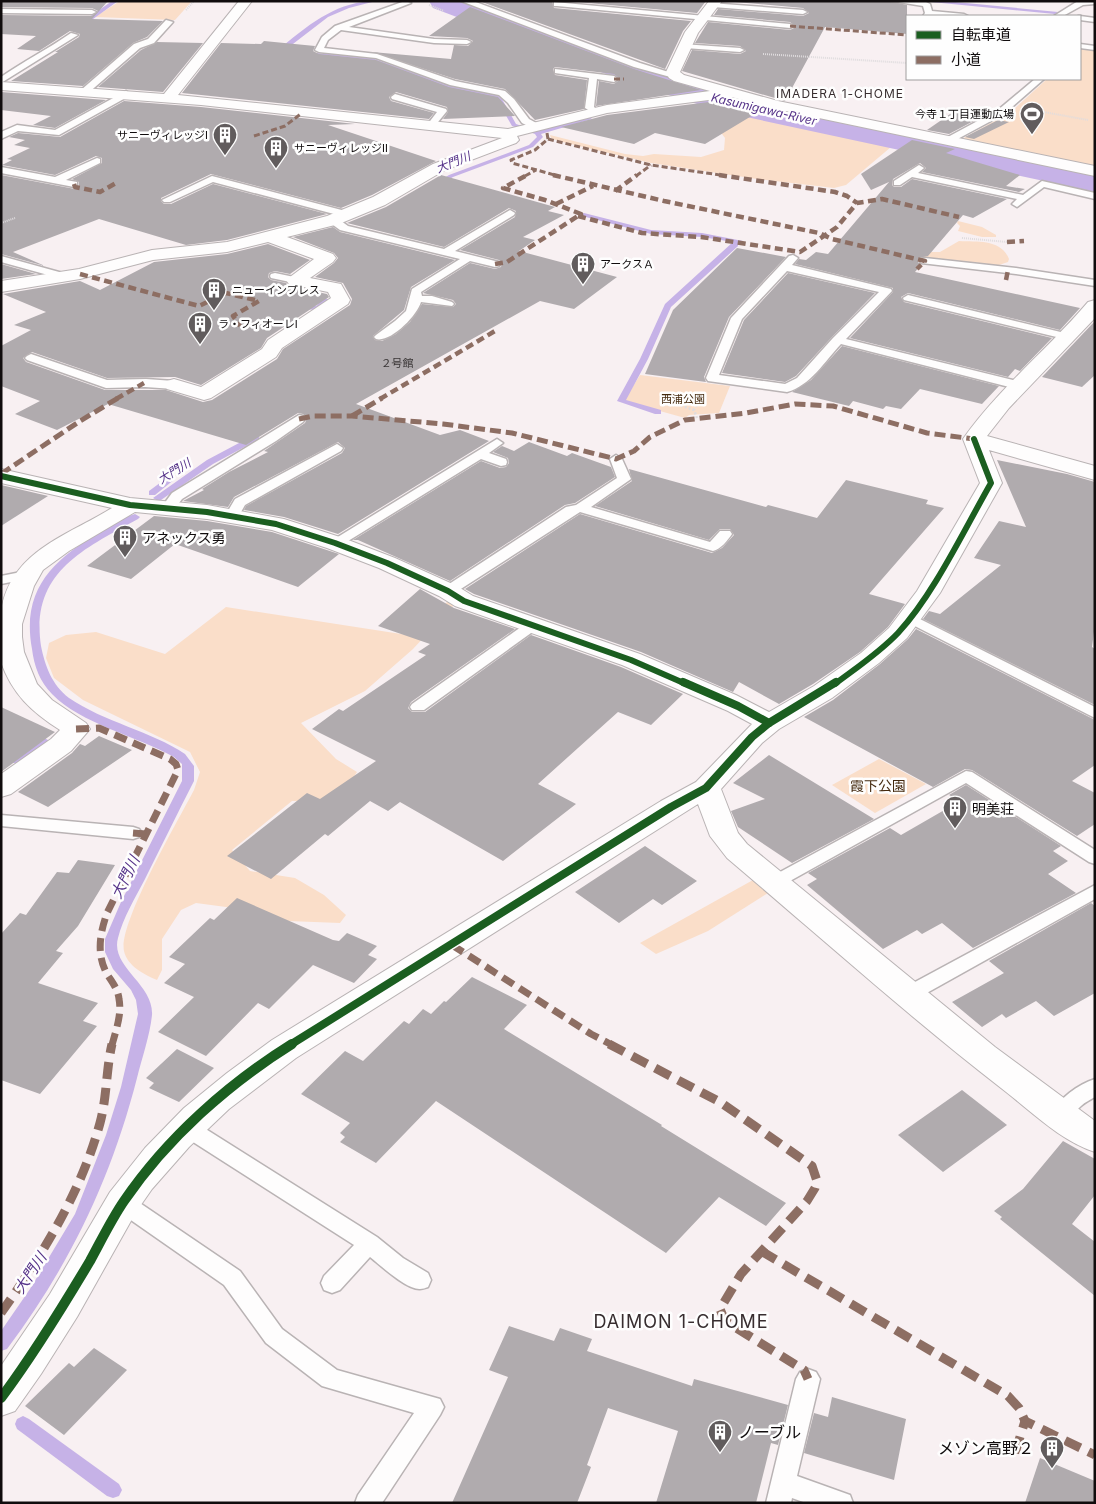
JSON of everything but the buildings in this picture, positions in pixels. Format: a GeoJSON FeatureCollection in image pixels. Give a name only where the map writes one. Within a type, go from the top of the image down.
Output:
{"type":"FeatureCollection","features":[{"type":"Feature","properties":{"kind":"street"},"geometry":{"type":"LineString","coordinates":[[169,98],[246,1]]}},
{"type":"Feature","properties":{"kind":"street"},"geometry":{"type":"LineString","coordinates":[[714,3],[685,46],[672,72],[674,75],[727,94],[1095,171]]}},
{"type":"Feature","properties":{"kind":"street"},"geometry":{"type":"LineString","coordinates":[[1,86],[126,94],[431,125],[522,130],[594,111],[643,102],[727,94]]}},
{"type":"Feature","properties":{"kind":"street"},"geometry":{"type":"LineString","coordinates":[[1,287],[66,277],[152,255],[227,248],[341,217],[380,201],[428,172],[507,142],[522,130]]}},
{"type":"Feature","properties":{"kind":"street"},"geometry":{"type":"LineString","coordinates":[[270,237],[327,258],[295,280]]}},
{"type":"Feature","properties":{"kind":"street"},"geometry":{"type":"LineString","coordinates":[[174,385],[204,394],[270,353],[275,344],[340,300],[336,288],[295,280]]}},
{"type":"Feature","properties":{"kind":"street"},"geometry":{"type":"LineString","coordinates":[[974,439],[1017,385],[1081,332],[1095,306]]}},
{"type":"Feature","properties":{"kind":"street"},"geometry":{"type":"LineString","coordinates":[[974,439],[1095,473]]}},
{"type":"Feature","properties":{"kind":"street"},"geometry":{"type":"LineString","coordinates":[[1,1398],[49,1331],[123,1203],[158,1157],[186,1127],[241,1078],[284,1049],[671,807],[706,788],[752,737],[769,723],[823,692],[870,658],[910,618],[928,593],[991,483],[974,439]]}},
{"type":"Feature","properties":{"kind":"street"},"geometry":{"type":"LineString","coordinates":[[1,476],[130,505],[232,516],[276,524],[335,543],[448,591],[464,601],[652,669],[754,712],[769,723]]}},
{"type":"Feature","properties":{"kind":"street"},"geometry":{"type":"LineString","coordinates":[[1,788],[61,744],[76,729],[32,696],[19,674],[9,638],[10,626],[19,592],[26,575],[38,562],[53,551],[116,516],[130,505]]}},
{"type":"Feature","properties":{"kind":"street"},"geometry":{"type":"LineString","coordinates":[[706,788],[725,836],[737,850],[983,1056],[1076,1127],[1095,1138]]}},
{"type":"Feature","properties":{"kind":"lane"},"geometry":{"type":"LineString","coordinates":[[465,1],[637,65],[674,75]]}},
{"type":"Feature","properties":{"kind":"lane"},"geometry":{"type":"LineString","coordinates":[[1061,15],[1081,3],[1095,2]]}},
{"type":"Feature","properties":{"kind":"lane"},"geometry":{"type":"LineString","coordinates":[[407,3],[338,28],[325,39],[319,50],[376,56],[453,83],[502,93],[508,97],[525,122],[522,130]]}},
{"type":"Feature","properties":{"kind":"lane"},"geometry":{"type":"LineString","coordinates":[[557,4],[575,3],[702,19],[790,26]]}},
{"type":"Feature","properties":{"kind":"lane"},"geometry":{"type":"LineString","coordinates":[[714,3],[803,12]]}},
{"type":"Feature","properties":{"kind":"lane"},"geometry":{"type":"LineString","coordinates":[[893,3],[926,4],[928,15]]}},
{"type":"Feature","properties":{"kind":"lane"},"geometry":{"type":"LineString","coordinates":[[1,11],[92,12]]}},
{"type":"Feature","properties":{"kind":"lane"},"geometry":{"type":"LineString","coordinates":[[1081,18],[1095,20]]}},
{"type":"Feature","properties":{"kind":"lane"},"geometry":{"type":"LineString","coordinates":[[84,92],[137,46],[151,41],[169,22]]}},
{"type":"Feature","properties":{"kind":"lane"},"geometry":{"type":"LineString","coordinates":[[338,28],[424,40],[467,42]]}},
{"type":"Feature","properties":{"kind":"lane"},"geometry":{"type":"LineString","coordinates":[[146,30],[161,30]]}},
{"type":"Feature","properties":{"kind":"lane"},"geometry":{"type":"LineString","coordinates":[[1,81],[32,59],[53,49],[70,37],[53,39]]}},
{"type":"Feature","properties":{"kind":"lane"},"geometry":{"type":"LineString","coordinates":[[685,46],[740,50]]}},
{"type":"Feature","properties":{"kind":"lane"},"geometry":{"type":"LineString","coordinates":[[1081,46],[1095,48]]}},
{"type":"Feature","properties":{"kind":"lane"},"geometry":{"type":"LineString","coordinates":[[115,51],[130,52]]}},
{"type":"Feature","properties":{"kind":"lane"},"geometry":{"type":"LineString","coordinates":[[558,71],[614,79]]}},
{"type":"Feature","properties":{"kind":"lane"},"geometry":{"type":"LineString","coordinates":[[593,76],[589,108],[594,111]]}},
{"type":"Feature","properties":{"kind":"lane"},"geometry":{"type":"LineString","coordinates":[[949,140],[1000,112],[1039,80]]}},
{"type":"Feature","properties":{"kind":"lane"},"geometry":{"type":"LineString","coordinates":[[1,136],[16,128],[56,134],[126,94]]}},
{"type":"Feature","properties":{"kind":"lane"},"geometry":{"type":"LineString","coordinates":[[394,98],[443,111],[431,125]]}},
{"type":"Feature","properties":{"kind":"lane"},"geometry":{"type":"LineString","coordinates":[[57,180],[97,161]]}},
{"type":"Feature","properties":{"kind":"lane"},"geometry":{"type":"LineString","coordinates":[[897,184],[920,168]]}},
{"type":"Feature","properties":{"kind":"lane"},"geometry":{"type":"LineString","coordinates":[[1,170],[74,184]]}},
{"type":"Feature","properties":{"kind":"lane"},"geometry":{"type":"LineString","coordinates":[[911,174],[1021,201],[1042,184],[1095,196]]}},
{"type":"Feature","properties":{"kind":"lane"},"geometry":{"type":"LineString","coordinates":[[167,200],[212,179],[341,217],[344,228],[495,264]]}},
{"type":"Feature","properties":{"kind":"lane"},"geometry":{"type":"LineString","coordinates":[[445,252],[510,213]]}},
{"type":"Feature","properties":{"kind":"lane"},"geometry":{"type":"LineString","coordinates":[[380,337],[407,318],[417,299],[416,291],[468,258]]}},
{"type":"Feature","properties":{"kind":"lane"},"geometry":{"type":"LineString","coordinates":[[1,259],[66,277]]}},
{"type":"Feature","properties":{"kind":"lane"},"geometry":{"type":"LineString","coordinates":[[925,261],[1016,270],[1095,283]]}},
{"type":"Feature","properties":{"kind":"lane"},"geometry":{"type":"LineString","coordinates":[[789,262],[886,291],[838,340],[801,382],[789,392],[712,378],[737,318],[789,262]]}},
{"type":"Feature","properties":{"kind":"lane"},"geometry":{"type":"LineString","coordinates":[[275,276],[295,280]]}},
{"type":"Feature","properties":{"kind":"lane"},"geometry":{"type":"LineString","coordinates":[[929,303],[938,295]]}},
{"type":"Feature","properties":{"kind":"lane"},"geometry":{"type":"LineString","coordinates":[[908,298],[1081,332]]}},
{"type":"Feature","properties":{"kind":"lane"},"geometry":{"type":"LineString","coordinates":[[417,299],[432,299],[448,304]]}},
{"type":"Feature","properties":{"kind":"lane"},"geometry":{"type":"LineString","coordinates":[[838,340],[1017,385]]}},
{"type":"Feature","properties":{"kind":"lane"},"geometry":{"type":"LineString","coordinates":[[31,358],[106,384],[146,383],[174,385]]}},
{"type":"Feature","properties":{"kind":"lane"},"geometry":{"type":"LineString","coordinates":[[63,385],[82,376]]}},
{"type":"Feature","properties":{"kind":"lane"},"geometry":{"type":"LineString","coordinates":[[168,508],[176,496],[272,438],[299,419]]}},
{"type":"Feature","properties":{"kind":"lane"},"geometry":{"type":"LineString","coordinates":[[335,543],[497,443]]}},
{"type":"Feature","properties":{"kind":"lane"},"geometry":{"type":"LineString","coordinates":[[232,516],[240,502],[337,448]]}},
{"type":"Feature","properties":{"kind":"lane"},"geometry":{"type":"LineString","coordinates":[[480,454],[502,462]]}},
{"type":"Feature","properties":{"kind":"lane"},"geometry":{"type":"LineString","coordinates":[[448,591],[571,510],[580,508],[624,479],[616,459]]}},
{"type":"Feature","properties":{"kind":"lane"},"geometry":{"type":"LineString","coordinates":[[580,508],[713,547],[725,534]]}},
{"type":"Feature","properties":{"kind":"lane"},"geometry":{"type":"LineString","coordinates":[[1,580],[26,575]]}},
{"type":"Feature","properties":{"kind":"lane"},"geometry":{"type":"LineString","coordinates":[[910,618],[1095,713]]}},
{"type":"Feature","properties":{"kind":"lane"},"geometry":{"type":"LineString","coordinates":[[418,707],[533,625]]}},
{"type":"Feature","properties":{"kind":"lane"},"geometry":{"type":"LineString","coordinates":[[428,681],[444,689]]}},
{"type":"Feature","properties":{"kind":"lane"},"geometry":{"type":"LineString","coordinates":[[775,882],[966,776],[1095,858]]}},
{"type":"Feature","properties":{"kind":"lane"},"geometry":{"type":"LineString","coordinates":[[1,820],[133,833]]}},
{"type":"Feature","properties":{"kind":"lane"},"geometry":{"type":"LineString","coordinates":[[909,994],[1095,891]]}},
{"type":"Feature","properties":{"kind":"lane"},"geometry":{"type":"LineString","coordinates":[[1061,1114],[1075,1099],[1095,1087]]}},
{"type":"Feature","properties":{"kind":"lane"},"geometry":{"type":"LineString","coordinates":[[186,1127],[369,1243],[395,1265],[420,1280]]}},
{"type":"Feature","properties":{"kind":"lane"},"geometry":{"type":"LineString","coordinates":[[123,1203],[232,1278],[274,1336],[330,1380],[432,1407],[367,1503]]}},
{"type":"Feature","properties":{"kind":"lane"},"geometry":{"type":"LineString","coordinates":[[332,1283],[369,1243]]}},
{"type":"Feature","properties":{"kind":"lane"},"geometry":{"type":"LineString","coordinates":[[808,1380],[781,1493],[841,1503]]}},
{"type":"Feature","properties":{"kind":"path"},"geometry":{"type":"LineString","coordinates":[[740,50],[812,58],[906,64]]}},
{"type":"Feature","properties":{"kind":"path"},"geometry":{"type":"LineString","coordinates":[[1032,111],[1088,120]]}},
{"type":"Feature","properties":{"kind":"path"},"geometry":{"type":"LineString","coordinates":[[1,223],[15,218]]}},
{"type":"Feature","properties":{"kind":"path"},"geometry":{"type":"LineString","coordinates":[[962,238],[1007,242]]}},
{"type":"Feature","properties":{"kind":"path"},"geometry":{"type":"LineString","coordinates":[[694,410],[670,402],[668,399],[675,394],[700,397]]}},
{"type":"Feature","properties":{"kind":"green space"},"geometry":{"type":"Polygon","coordinates":[[[120,1],[192,1],[175,20],[95,17],[120,1]]]}},
{"type":"Feature","properties":{"kind":"green space","name":"今寺１丁目運動広場"},"geometry":{"type":"Polygon","coordinates":[[[1081,47],[1095,49],[1095,166],[962,139],[1012,111],[1046,80],[1081,80],[1081,47]]]}},
{"type":"Feature","properties":{"kind":"green space"},"geometry":{"type":"Polygon","coordinates":[[[715,109],[891,147],[846,185],[834,188],[757,179],[651,163],[558,141],[551,138],[550,135],[625,154],[701,157],[724,150],[725,138],[722,134],[693,128],[715,109]]]}},
{"type":"Feature","properties":{"kind":"green space"},"geometry":{"type":"Polygon","coordinates":[[[958,221],[982,227],[996,235],[996,237],[982,237],[958,231],[960,226],[957,223],[958,221]]]}},
{"type":"Feature","properties":{"kind":"green space"},"geometry":{"type":"Polygon","coordinates":[[[959,241],[995,245],[1005,253],[1009,259],[1008,262],[996,266],[921,257],[931,252],[940,252],[959,241]]]}},
{"type":"Feature","properties":{"kind":"green space","name":"西浦公園"},"geometry":{"type":"Polygon","coordinates":[[[640,375],[730,386],[719,413],[689,415],[685,418],[624,401],[640,375]]]}},
{"type":"Feature","properties":{"kind":"green space"},"geometry":{"type":"Polygon","coordinates":[[[448,601],[454,605],[413,649],[365,691],[301,723],[336,759],[357,772],[341,797],[331,801],[292,801],[232,850],[250,871],[295,878],[324,895],[346,915],[340,923],[288,921],[256,911],[196,903],[181,910],[162,939],[162,970],[157,980],[142,973],[129,961],[124,951],[130,919],[151,871],[194,790],[200,772],[190,752],[83,700],[54,678],[46,658],[49,643],[66,635],[96,632],[165,654],[226,607],[414,636],[448,601]]]}},
{"type":"Feature","properties":{"kind":"green space","name":"霞下公園"},"geometry":{"type":"Polygon","coordinates":[[[879,759],[926,784],[875,813],[832,785],[879,759]]]}},
{"type":"Feature","properties":{"kind":"green space"},"geometry":{"type":"Polygon","coordinates":[[[753,880],[768,893],[708,931],[656,954],[640,943],[753,880]]]}},
{"type":"Feature","properties":{"kind":"waterway"},"geometry":{"type":"LineString","coordinates":[[80,22],[87,21],[116,1]]}},
{"type":"Feature","properties":{"kind":"waterway","name":"大門川"},"geometry":{"type":"LineString","coordinates":[[290,53],[285,50],[286,46],[317,21],[347,7],[374,1]]}},
{"type":"Feature","properties":{"kind":"waterway","name":"Kasumigawa-River"},"geometry":{"type":"LineString","coordinates":[[444,1],[639,75],[736,104],[1095,180]]}},
{"type":"Feature","properties":{"kind":"waterway"},"geometry":{"type":"LineString","coordinates":[[923,1],[1055,12]]}},
{"type":"Feature","properties":{"kind":"waterway","name":"大門川"},"geometry":{"type":"LineString","coordinates":[[316,55],[369,59],[443,85],[495,96],[499,99],[514,125],[537,133]]}},
{"type":"Feature","properties":{"kind":"waterway"},"geometry":{"type":"LineString","coordinates":[[537,133],[589,119]]}},
{"type":"Feature","properties":{"kind":"waterway","name":"大門川"},"geometry":{"type":"LineString","coordinates":[[436,185],[451,176],[531,146],[540,137],[537,133]]}},
{"type":"Feature","properties":{"kind":"waterway"},"geometry":{"type":"LineString","coordinates":[[584,215],[651,232],[702,235],[739,241]]}},
{"type":"Feature","properties":{"kind":"waterway"},"geometry":{"type":"LineString","coordinates":[[658,412],[621,401],[644,359],[668,306],[735,244]]}},
{"type":"Feature","properties":{"kind":"waterway"},"geometry":{"type":"LineString","coordinates":[[299,307],[318,308],[327,300]]}},
{"type":"Feature","properties":{"kind":"waterway","name":"大門川"},"geometry":{"type":"LineString","coordinates":[[158,498],[210,462],[256,437]]}},
{"type":"Feature","properties":{"kind":"waterway"},"geometry":{"type":"LineString","coordinates":[[152,493],[172,477]]}},
{"type":"Feature","properties":{"kind":"waterway","name":"大門川"},"geometry":{"type":"LineString","coordinates":[[1,1344],[36,1294],[85,1209],[114,1135],[128,1087],[145,1014],[143,1000],[136,987],[118,966],[111,952],[111,939],[127,902],[188,781],[188,766],[178,754],[117,727],[64,699],[47,680],[37,651],[35,613],[40,593],[50,576],[80,549],[135,517]]}},
{"type":"Feature","properties":{"kind":"waterway"},"geometry":{"type":"LineString","coordinates":[[15,761],[44,741]]}},
{"type":"Feature","properties":{"kind":"waterway"},"geometry":{"type":"LineString","coordinates":[[23,1424],[113,1490]]}},
{"type":"Feature","properties":{"kind":"marked path"},"geometry":{"type":"LineString","coordinates":[[790,26],[906,35]]}},
{"type":"Feature","properties":{"kind":"marked path"},"geometry":{"type":"LineString","coordinates":[[614,79],[624,79]]}},
{"type":"Feature","properties":{"kind":"marked path"},"geometry":{"type":"LineString","coordinates":[[254,136],[285,126],[302,113]]}},
{"type":"Feature","properties":{"kind":"marked path"},"geometry":{"type":"LineString","coordinates":[[547,133],[548,139],[535,150],[511,160],[512,163],[588,184],[819,233],[832,239],[925,261],[917,269]]}},
{"type":"Feature","properties":{"kind":"marked path"},"geometry":{"type":"LineString","coordinates":[[548,139],[651,165],[835,192],[847,196],[857,203]]}},
{"type":"Feature","properties":{"kind":"marked path"},"geometry":{"type":"LineString","coordinates":[[615,191],[651,165]]}},
{"type":"Feature","properties":{"kind":"marked path"},"geometry":{"type":"LineString","coordinates":[[495,264],[507,262],[581,214],[545,200],[503,188],[536,170]]}},
{"type":"Feature","properties":{"kind":"marked path"},"geometry":{"type":"LineString","coordinates":[[74,184],[75,187],[100,192],[116,183]]}},
{"type":"Feature","properties":{"kind":"marked path"},"geometry":{"type":"LineString","coordinates":[[556,204],[593,186]]}},
{"type":"Feature","properties":{"kind":"marked path"},"geometry":{"type":"LineString","coordinates":[[578,216],[642,233],[701,237],[800,252],[837,227],[857,203],[882,199],[959,217]]}},
{"type":"Feature","properties":{"kind":"marked path"},"geometry":{"type":"LineString","coordinates":[[1007,242],[1024,241]]}},
{"type":"Feature","properties":{"kind":"marked path"},"geometry":{"type":"LineString","coordinates":[[1006,280],[1008,270]]}},
{"type":"Feature","properties":{"kind":"marked path"},"geometry":{"type":"LineString","coordinates":[[80,274],[199,306],[226,293],[259,301],[233,316],[240,326]]}},
{"type":"Feature","properties":{"kind":"marked path"},"geometry":{"type":"LineString","coordinates":[[352,416],[495,331]]}},
{"type":"Feature","properties":{"kind":"marked path"},"geometry":{"type":"LineString","coordinates":[[1,474],[80,421],[144,383]]}},
{"type":"Feature","properties":{"kind":"marked path"},"geometry":{"type":"LineString","coordinates":[[299,419],[313,416],[352,416],[443,424],[512,433],[616,459],[634,451],[650,437],[685,420],[746,413],[795,404],[833,406],[927,433],[974,439]]}},
{"type":"Feature","properties":{"kind":"marked path"},"geometry":{"type":"LineString","coordinates":[[1,1313],[60,1222],[93,1147],[102,1114],[109,1058],[119,1019],[120,1006],[118,992],[106,972],[101,957],[100,942],[102,928],[107,913],[178,770],[176,764],[170,759],[99,728],[76,729]]}},
{"type":"Feature","properties":{"kind":"marked path"},"geometry":{"type":"LineString","coordinates":[[133,833],[146,834]]}},
{"type":"Feature","properties":{"kind":"marked path"},"geometry":{"type":"LineString","coordinates":[[452,945],[591,1034],[720,1102],[810,1163],[816,1178],[816,1184],[810,1197],[741,1274],[720,1309],[725,1321],[804,1370],[808,1379]]}},
{"type":"Feature","properties":{"kind":"marked path"},"geometry":{"type":"LineString","coordinates":[[761,1251],[1008,1396],[1019,1408],[1025,1421]]}},
{"type":"Feature","properties":{"kind":"marked path"},"geometry":{"type":"LineString","coordinates":[[1015,1453],[1025,1421],[1095,1455]]}},
{"type":"Feature","properties":{"kind":"cycle path"},"geometry":{"type":"LineString","coordinates":[[1,1398],[52,1324],[123,1202],[176,1137],[217,1100],[284,1049],[671,807],[706,788],[752,737],[769,723],[823,692],[870,658],[898,633],[928,593],[991,483],[974,439]]}},
{"type":"Feature","properties":{"kind":"cycle path"},"geometry":{"type":"LineString","coordinates":[[1,476],[130,505],[207,512],[276,524],[335,543],[387,563],[448,591],[464,601],[631,660],[738,706],[769,723]]}},
{"type":"Feature","properties":{"kind":"place","name":"今寺１丁目運動広場"},"geometry":{"type":"Point","coordinates":[1032,135]}},
{"type":"Feature","properties":{"kind":"place","name":"サニーヴィレッジⅠ"},"geometry":{"type":"Point","coordinates":[225,156]}},
{"type":"Feature","properties":{"kind":"place","name":"サニーヴィレッジⅡ"},"geometry":{"type":"Point","coordinates":[276,169]}},
{"type":"Feature","properties":{"kind":"place","name":"アークスＡ"},"geometry":{"type":"Point","coordinates":[583,285]}},
{"type":"Feature","properties":{"kind":"place","name":"ニューインプレス"},"geometry":{"type":"Point","coordinates":[214,311]}},
{"type":"Feature","properties":{"kind":"place","name":"ラ・フィオーレⅠ"},"geometry":{"type":"Point","coordinates":[200,345]}},
{"type":"Feature","properties":{"kind":"place","name":"アネックス勇"},"geometry":{"type":"Point","coordinates":[125,558]}},
{"type":"Feature","properties":{"kind":"place","name":"明美荘"},"geometry":{"type":"Point","coordinates":[955,829]}},
{"type":"Feature","properties":{"kind":"place","name":"ノーブル"},"geometry":{"type":"Point","coordinates":[720,1453]}},
{"type":"Feature","properties":{"kind":"place","name":"メゾン高野２"},"geometry":{"type":"Point","coordinates":[1052,1469]}},
{"type":"Feature","properties":{"kind":"district","name":"IMADERA 1-CHOME"},"geometry":{"type":"Point","coordinates":[840,93]}},
{"type":"Feature","properties":{"kind":"district","name":"DAIMON 1-CHOME"},"geometry":{"type":"Point","coordinates":[681,1321]}}]}
